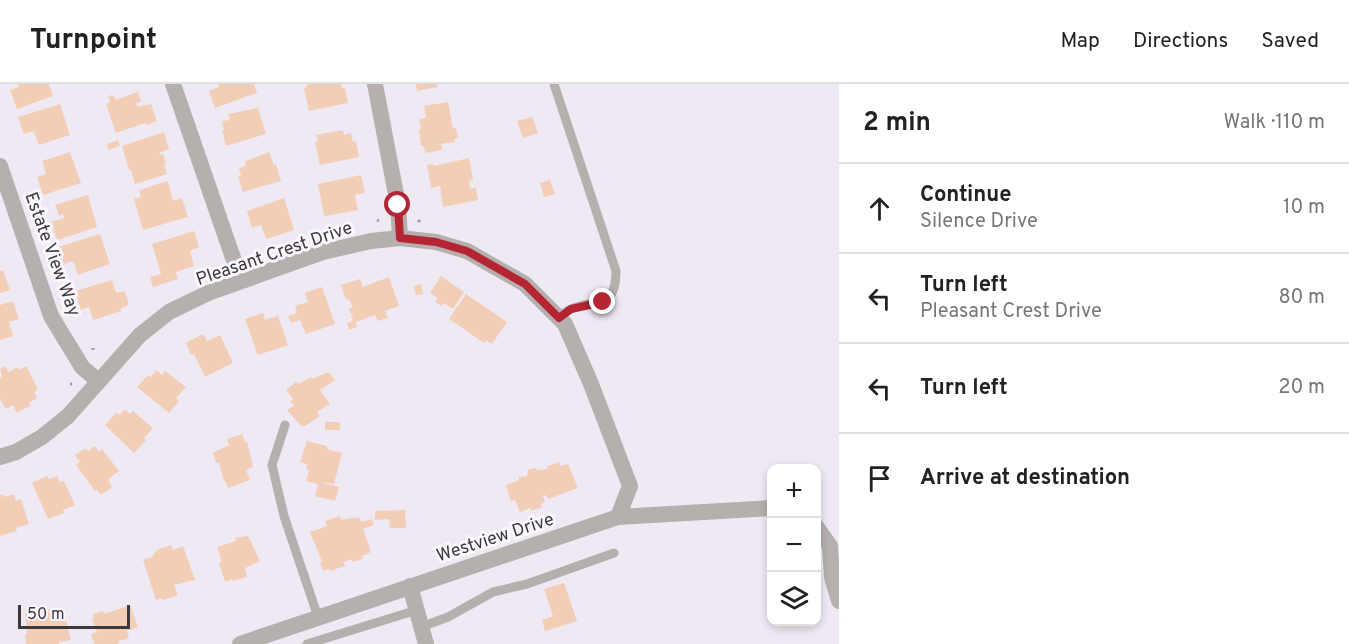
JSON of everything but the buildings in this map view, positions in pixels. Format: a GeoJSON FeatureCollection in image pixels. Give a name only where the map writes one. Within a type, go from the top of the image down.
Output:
{"type":"FeatureCollection","features":[{"type":"Feature","properties":{"kind":"street"},"geometry":{"type":"LineString","coordinates":[[173,84],[241,281]]}},
{"type":"Feature","properties":{"kind":"street"},"geometry":{"type":"LineString","coordinates":[[375,84],[398,205],[400,238]]}},
{"type":"Feature","properties":{"kind":"street","name":"Estate View Way"},"geometry":{"type":"LineString","coordinates":[[0,166],[51,316],[82,367],[98,381]]}},
{"type":"Feature","properties":{"kind":"street","name":"Pleasant Crest Drive"},"geometry":{"type":"LineString","coordinates":[[0,457],[15,452],[42,437],[68,416],[140,335],[169,312],[208,293],[323,252],[371,241],[400,238],[436,242],[467,251],[525,284],[565,324],[630,486],[618,517]]}},
{"type":"Feature","properties":{"kind":"street","name":"Westview Drive"},"geometry":{"type":"LineString","coordinates":[[240,644],[618,517],[767,508]]}},
{"type":"Feature","properties":{"kind":"street"},"geometry":{"type":"LineString","coordinates":[[821,533],[830,546],[832,577],[839,601]]}},
{"type":"Feature","properties":{"kind":"street"},"geometry":{"type":"LineString","coordinates":[[410,586],[426,644]]}},
{"type":"Feature","properties":{"kind":"lane"},"geometry":{"type":"LineString","coordinates":[[554,84],[616,271],[616,283],[610,296],[603,302],[571,309],[559,318]]}},
{"type":"Feature","properties":{"kind":"lane"},"geometry":{"type":"LineString","coordinates":[[285,425],[272,465],[284,516],[318,617]]}},
{"type":"Feature","properties":{"kind":"lane"},"geometry":{"type":"LineString","coordinates":[[422,627],[448,617],[493,592],[527,584],[614,553]]}},
{"type":"Feature","properties":{"kind":"lane"},"geometry":{"type":"LineString","coordinates":[[307,644],[417,610]]}},
{"type":"Feature","properties":{"kind":"route"},"geometry":{"type":"LineString","coordinates":[[398,205],[400,238],[436,242],[467,251],[525,284],[559,318],[571,309],[603,302]]}}]}
